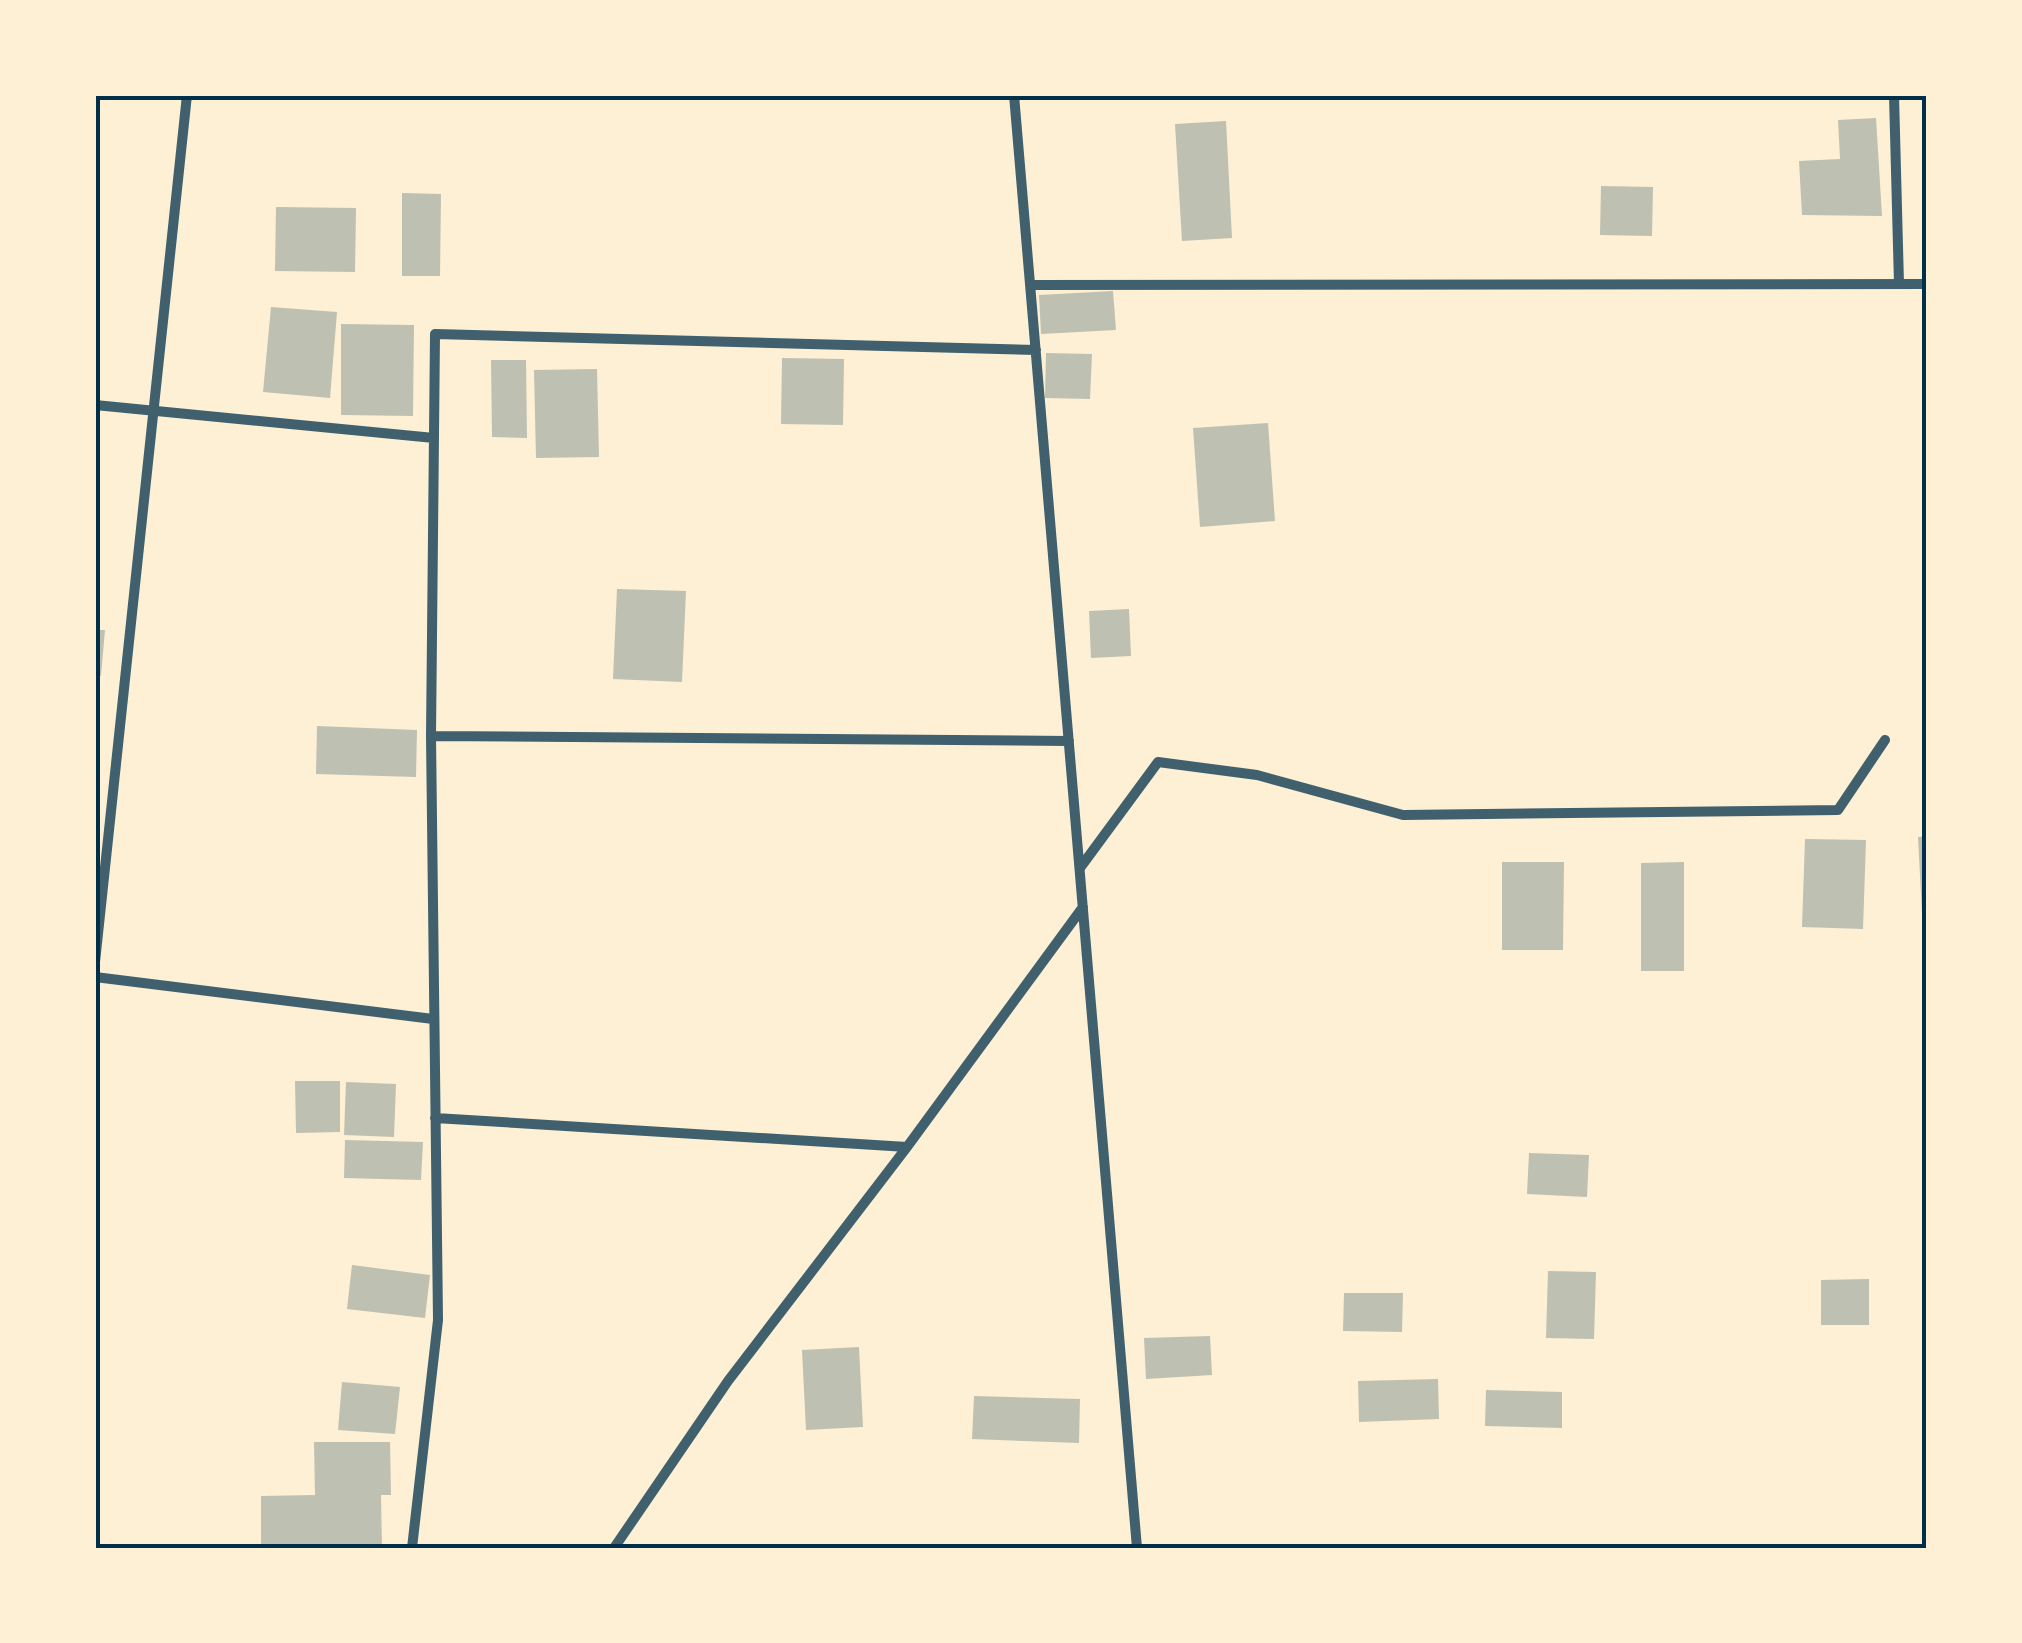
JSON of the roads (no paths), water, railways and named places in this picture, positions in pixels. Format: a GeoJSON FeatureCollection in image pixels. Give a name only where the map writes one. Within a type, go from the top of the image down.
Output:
{"type":"FeatureCollection","features":[{"type":"Feature","properties":{"kind":"street"},"geometry":{"type":"LineString","coordinates":[[95,962],[187,95]]}},
{"type":"Feature","properties":{"kind":"street"},"geometry":{"type":"LineString","coordinates":[[1014,95],[1137,1548]]}},
{"type":"Feature","properties":{"kind":"street"},"geometry":{"type":"LineString","coordinates":[[1894,95],[1899,284]]}},
{"type":"Feature","properties":{"kind":"street"},"geometry":{"type":"LineString","coordinates":[[1030,285],[1927,284]]}},
{"type":"Feature","properties":{"kind":"street"},"geometry":{"type":"LineString","coordinates":[[412,1548],[438,1320],[431,736],[435,334],[1036,350]]}},
{"type":"Feature","properties":{"kind":"street"},"geometry":{"type":"LineString","coordinates":[[95,404],[434,438]]}},
{"type":"Feature","properties":{"kind":"street"},"geometry":{"type":"LineString","coordinates":[[431,736],[1069,742]]}},
{"type":"Feature","properties":{"kind":"street"},"geometry":{"type":"LineString","coordinates":[[1079,868],[1158,762],[1257,775],[1404,815],[1838,810],[1885,740]]}},
{"type":"Feature","properties":{"kind":"street"},"geometry":{"type":"LineString","coordinates":[[614,1548],[728,1381],[906,1148],[1083,906]]}},
{"type":"Feature","properties":{"kind":"street"},"geometry":{"type":"LineString","coordinates":[[95,977],[433,1019]]}},
{"type":"Feature","properties":{"kind":"street"},"geometry":{"type":"LineString","coordinates":[[435,1118],[906,1148]]}}]}
